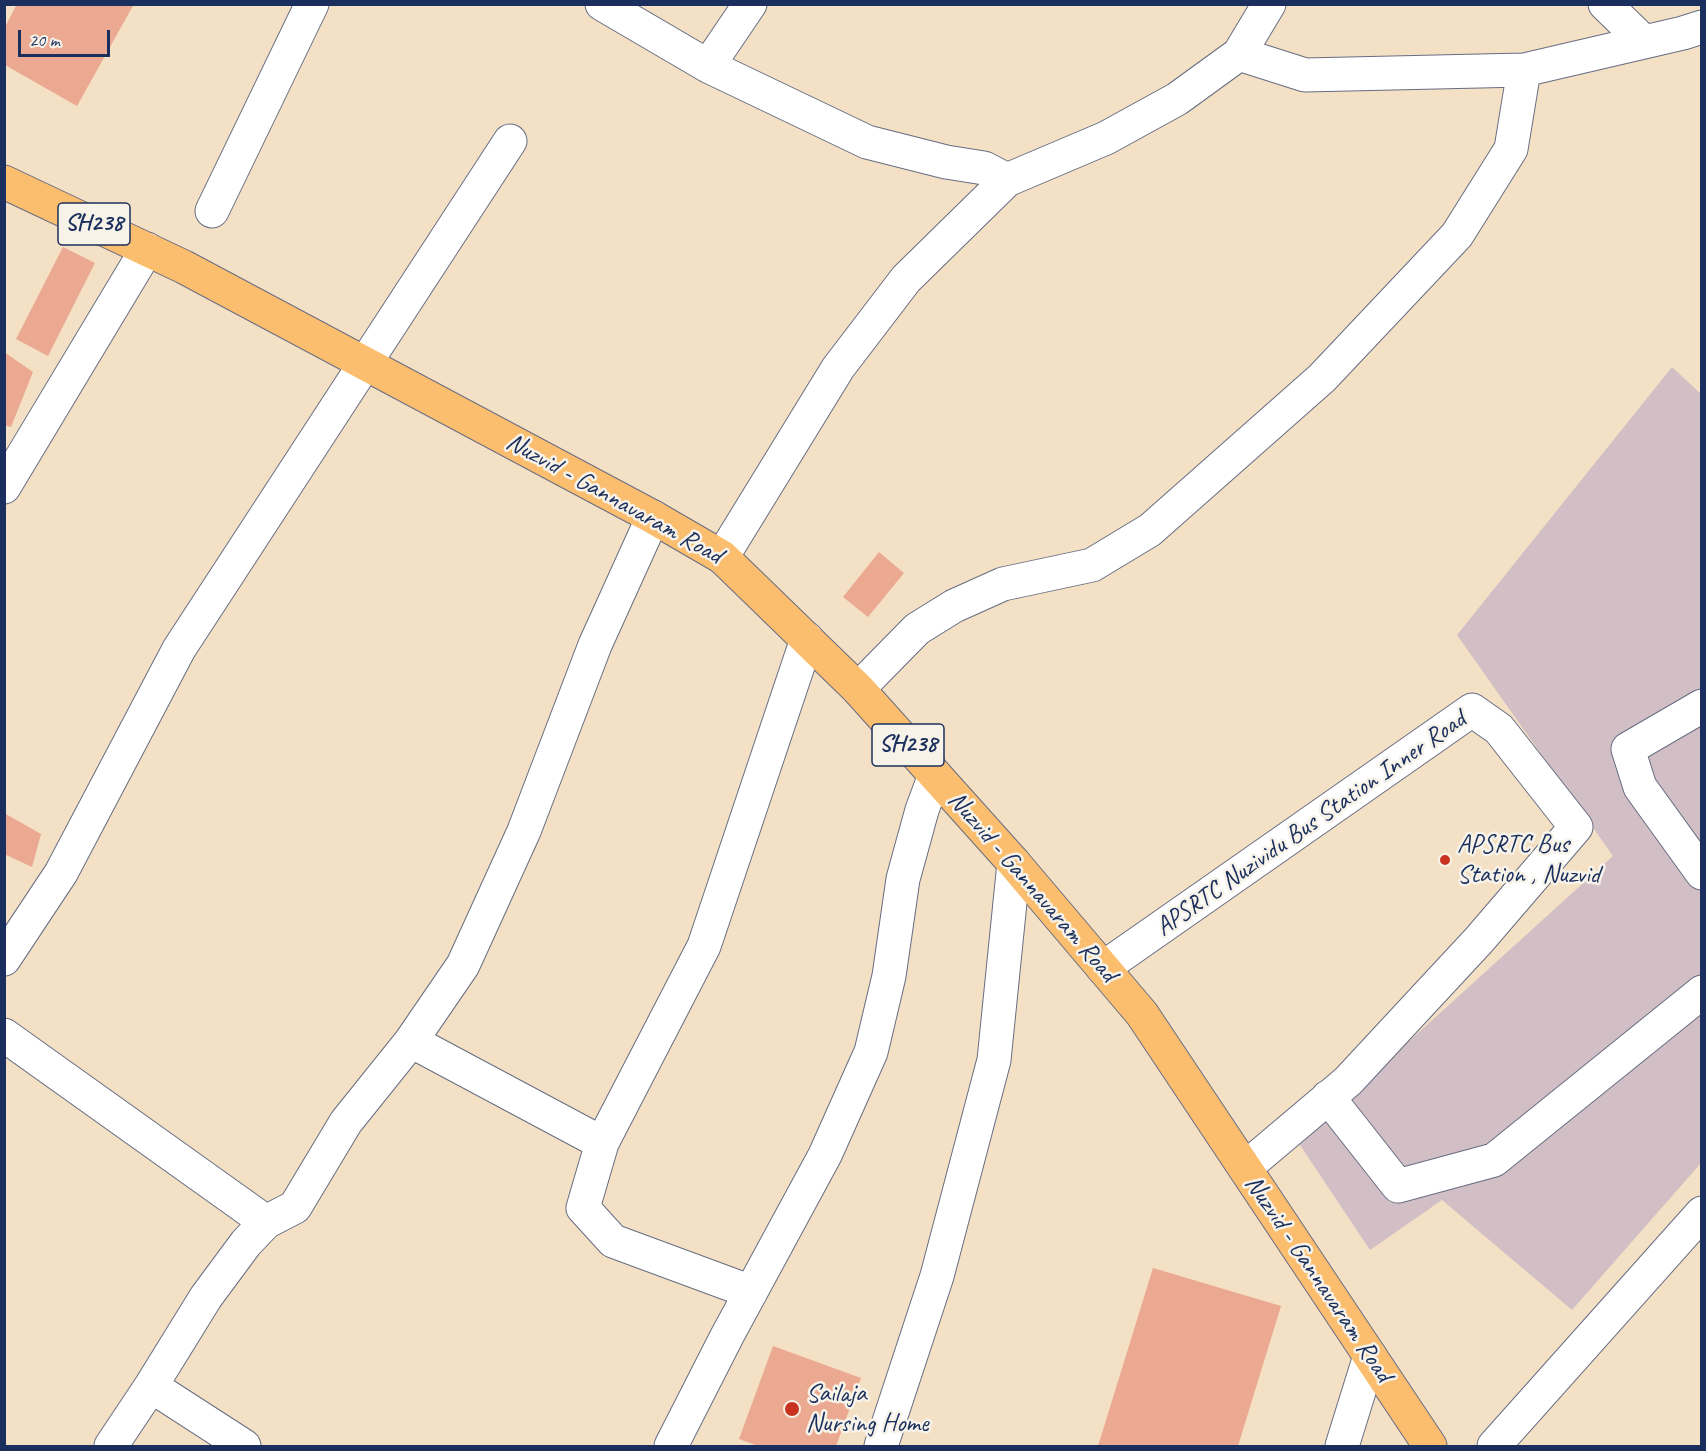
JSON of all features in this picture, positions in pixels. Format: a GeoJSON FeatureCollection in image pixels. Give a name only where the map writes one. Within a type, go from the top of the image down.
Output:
{"type":"FeatureCollection","features":[{"type":"Feature","properties":{"kind":"main road","name":"Nuzvid - Gannavaram Road"},"geometry":{"type":"LineString","coordinates":[[4,182],[184,267],[653,517],[722,557],[858,689],[1014,863],[1142,1014],[1430,1446]]}},
{"type":"Feature","properties":{"kind":"street"},"geometry":{"type":"LineString","coordinates":[[212,211],[312,4]]}},
{"type":"Feature","properties":{"kind":"street"},"geometry":{"type":"LineString","coordinates":[[602,4],[708,66],[867,142],[946,162],[984,168],[1007,180]]}},
{"type":"Feature","properties":{"kind":"street"},"geometry":{"type":"LineString","coordinates":[[708,66],[750,4]]}},
{"type":"Feature","properties":{"kind":"street"},"geometry":{"type":"LineString","coordinates":[[722,557],[838,368],[906,279],[1007,180],[1106,138],[1177,99],[1239,54],[1269,4]]}},
{"type":"Feature","properties":{"kind":"street"},"geometry":{"type":"LineString","coordinates":[[1605,4],[1644,42]]}},
{"type":"Feature","properties":{"kind":"street"},"geometry":{"type":"LineString","coordinates":[[1239,54],[1305,75],[1524,70],[1701,27]]}},
{"type":"Feature","properties":{"kind":"street"},"geometry":{"type":"LineString","coordinates":[[858,689],[917,629],[954,606],[1003,584],[1092,564],[1150,530],[1322,378],[1457,236],[1511,149],[1524,70]]}},
{"type":"Feature","properties":{"kind":"street"},"geometry":{"type":"LineString","coordinates":[[4,959],[62,873],[179,649],[510,141]]}},
{"type":"Feature","properties":{"kind":"street"},"geometry":{"type":"LineString","coordinates":[[4,487],[147,249]]}},
{"type":"Feature","properties":{"kind":"street"},"geometry":{"type":"LineString","coordinates":[[111,1446],[152,1386],[206,1297],[246,1243],[266,1222],[295,1208],[346,1122],[411,1041],[463,965],[524,831],[595,645],[653,517]]}},
{"type":"Feature","properties":{"kind":"street"},"geometry":{"type":"LineString","coordinates":[[751,1292],[613,1241],[583,1208],[602,1143],[704,946],[807,639]]}},
{"type":"Feature","properties":{"kind":"street"},"geometry":{"type":"LineString","coordinates":[[1701,706],[1628,749],[1640,787],[1701,873]]}},
{"type":"Feature","properties":{"kind":"street","name":"APSRTC Nuzividu Bus Station Inner Road"},"geometry":{"type":"LineString","coordinates":[[1103,968],[1472,710],[1499,729],[1576,827],[1479,939],[1348,1081],[1245,1168]]}},
{"type":"Feature","properties":{"kind":"street"},"geometry":{"type":"LineString","coordinates":[[671,1446],[825,1155],[871,1052],[889,976],[903,879],[922,810],[935,775]]}},
{"type":"Feature","properties":{"kind":"street"},"geometry":{"type":"LineString","coordinates":[[882,1446],[937,1276],[994,1060],[1014,863]]}},
{"type":"Feature","properties":{"kind":"street"},"geometry":{"type":"LineString","coordinates":[[1328,1097],[1398,1186],[1494,1160],[1701,992]]}},
{"type":"Feature","properties":{"kind":"street"},"geometry":{"type":"LineString","coordinates":[[4,1035],[266,1222]]}},
{"type":"Feature","properties":{"kind":"street"},"geometry":{"type":"LineString","coordinates":[[411,1041],[602,1143]]}},
{"type":"Feature","properties":{"kind":"street"},"geometry":{"type":"LineString","coordinates":[[1494,1446],[1701,1213]]}},
{"type":"Feature","properties":{"kind":"street"},"geometry":{"type":"LineString","coordinates":[[1342,1446],[1370,1356]]}},
{"type":"Feature","properties":{"kind":"street"},"geometry":{"type":"LineString","coordinates":[[152,1386],[244,1446]]}},
{"type":"Feature","properties":{"kind":"shaded area"},"geometry":{"type":"Polygon","coordinates":[[[1672,367],[1702,395],[1701,1163],[1572,1310],[1442,1200],[1370,1250],[1298,1142],[1613,856],[1457,635],[1672,367]]]}},
{"type":"Feature","properties":{"kind":"building"},"geometry":{"type":"Polygon","coordinates":[[[17,4],[134,4],[77,106],[5,65],[5,27],[17,4]]]}},
{"type":"Feature","properties":{"kind":"building"},"geometry":{"type":"Polygon","coordinates":[[[63,247],[95,263],[48,356],[16,339],[63,247]]]}},
{"type":"Feature","properties":{"kind":"building"},"geometry":{"type":"Polygon","coordinates":[[[4,352],[33,372],[11,427],[4,425],[4,352]]]}},
{"type":"Feature","properties":{"kind":"building"},"geometry":{"type":"Polygon","coordinates":[[[879,552],[904,573],[868,617],[843,597],[879,552]]]}},
{"type":"Feature","properties":{"kind":"building"},"geometry":{"type":"Polygon","coordinates":[[[4,813],[41,834],[32,867],[4,854],[4,813]]]}},
{"type":"Feature","properties":{"kind":"building"},"geometry":{"type":"Polygon","coordinates":[[[1153,1268],[1281,1306],[1238,1446],[1098,1446],[1153,1268]]]}},
{"type":"Feature","properties":{"kind":"building"},"geometry":{"type":"Polygon","coordinates":[[[773,1346],[861,1378],[836,1446],[758,1446],[739,1439],[773,1346]]]}},
{"type":"Feature","properties":{"kind":"place","name":"APSRTC Bus Station , Nuzvid"},"geometry":{"type":"Point","coordinates":[1445,860]}},
{"type":"Feature","properties":{"kind":"place","name":"Sailaja Nursing Home"},"geometry":{"type":"Point","coordinates":[792,1409]}}]}
